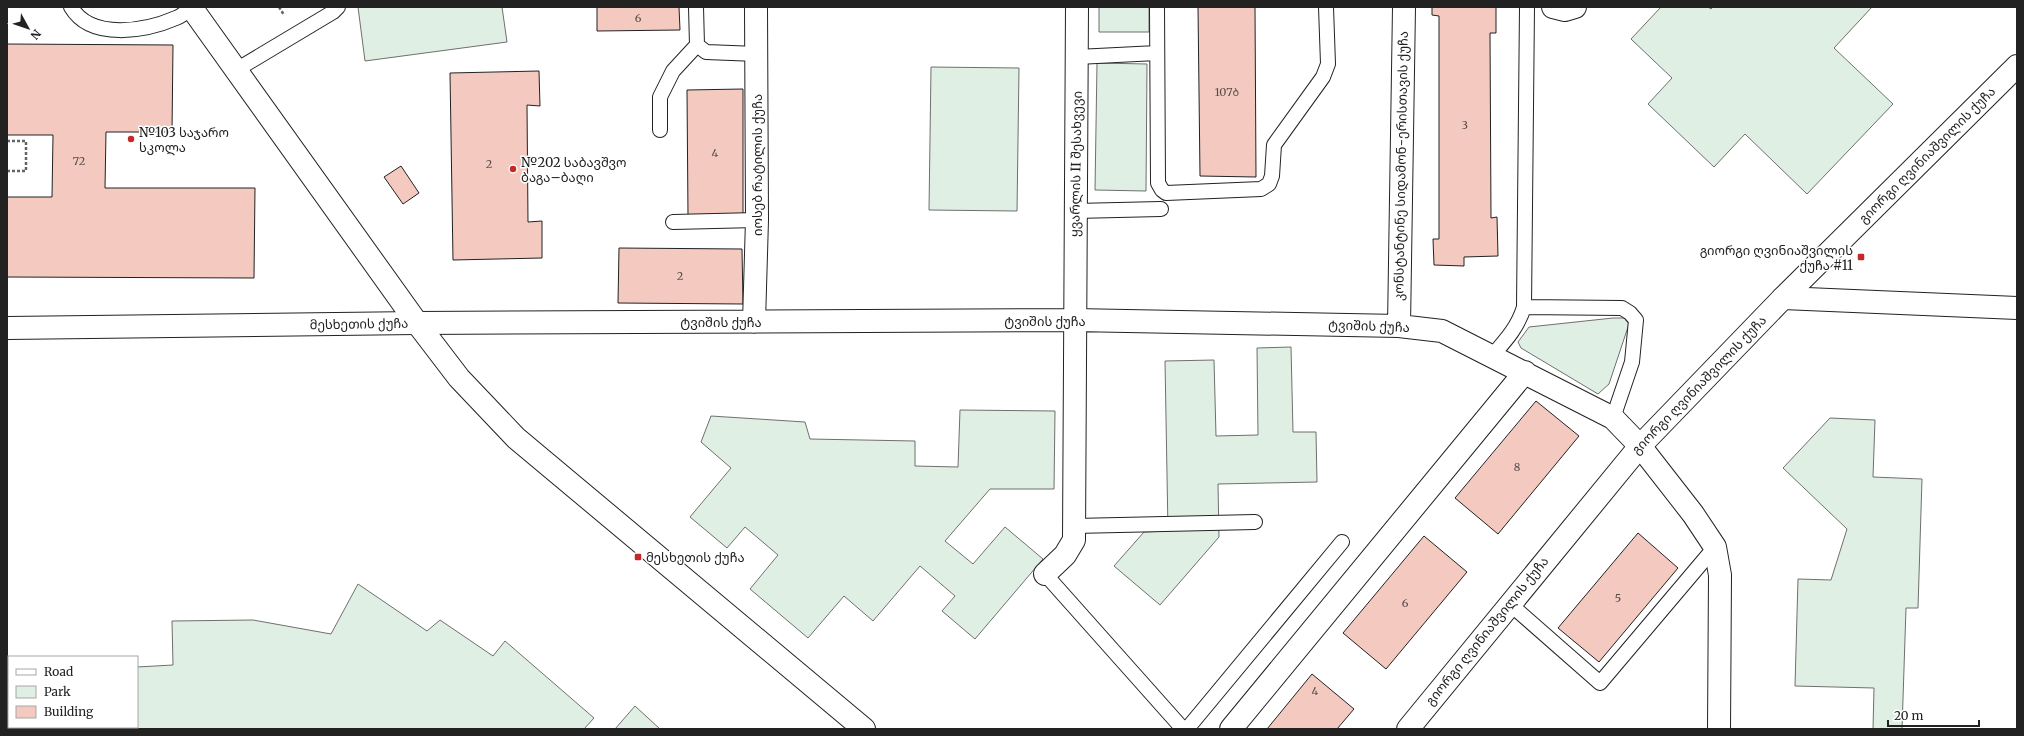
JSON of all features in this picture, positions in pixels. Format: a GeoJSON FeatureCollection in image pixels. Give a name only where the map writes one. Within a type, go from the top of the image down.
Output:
{"type":"FeatureCollection","features":[{"type":"Feature","properties":{"kind":"street"},"geometry":{"type":"LineString","coordinates":[[192,7],[417,323]]}},
{"type":"Feature","properties":{"kind":"street","name":"იოსებ რატილის ქუჩა"},"geometry":{"type":"LineString","coordinates":[[754,322],[757,220],[756,7]]}},
{"type":"Feature","properties":{"kind":"street","name":"ყვარლის II შესახვევი"},"geometry":{"type":"LineString","coordinates":[[1045,574],[1065,555],[1074,540],[1074,320],[1077,7]]}},
{"type":"Feature","properties":{"kind":"street","name":"კონსტანტინე სიდამონ-ერისთავის ქუჩა"},"geometry":{"type":"LineString","coordinates":[[1399,326],[1404,7]]}},
{"type":"Feature","properties":{"kind":"street"},"geometry":{"type":"LineString","coordinates":[[1553,7],[1565,10],[1574,7]]}},
{"type":"Feature","properties":{"kind":"street","name":"გიორგი ღვინიაშვილის ქუჩა"},"geometry":{"type":"LineString","coordinates":[[1408,729],[1640,446],[1783,298],[2017,66]]}},
{"type":"Feature","properties":{"kind":"street"},"geometry":{"type":"LineString","coordinates":[[1783,298],[2017,308]]}},
{"type":"Feature","properties":{"kind":"street","name":"ტვიშის ქუჩა"},"geometry":{"type":"LineString","coordinates":[[417,323],[1074,320],[1399,326],[1442,331],[1613,418],[1640,446],[1693,514],[1715,547]]}},
{"type":"Feature","properties":{"kind":"street","name":"მესხეთის ქუჩა"},"geometry":{"type":"LineString","coordinates":[[7,328],[417,323],[459,378],[516,438],[864,729]]}},
{"type":"Feature","properties":{"kind":"street"},"geometry":{"type":"LineString","coordinates":[[1231,729],[1525,372]]}},
{"type":"Feature","properties":{"kind":"street"},"geometry":{"type":"LineString","coordinates":[[1715,547],[1720,575],[1719,729]]}},
{"type":"Feature","properties":{"kind":"lane"},"geometry":{"type":"LineString","coordinates":[[71,7],[75,14],[90,24],[107,29],[119,30],[131,30],[156,25],[178,18],[192,7]]}},
{"type":"Feature","properties":{"kind":"lane"},"geometry":{"type":"LineString","coordinates":[[236,70],[333,12],[338,7]]}},
{"type":"Feature","properties":{"kind":"lane"},"geometry":{"type":"LineString","coordinates":[[660,130],[660,97],[673,70],[697,45],[696,7]]}},
{"type":"Feature","properties":{"kind":"lane"},"geometry":{"type":"LineString","coordinates":[[1157,7],[1158,183],[1162,190],[1166,193],[1261,188],[1269,184],[1272,176],[1274,145],[1323,77],[1328,64],[1326,7]]}},
{"type":"Feature","properties":{"kind":"lane"},"geometry":{"type":"LineString","coordinates":[[1492,356],[1510,335],[1520,319],[1524,307],[1527,7]]}},
{"type":"Feature","properties":{"kind":"lane"},"geometry":{"type":"LineString","coordinates":[[697,45],[706,52],[756,54]]}},
{"type":"Feature","properties":{"kind":"lane"},"geometry":{"type":"LineString","coordinates":[[1077,57],[1157,53]]}},
{"type":"Feature","properties":{"kind":"lane"},"geometry":{"type":"LineString","coordinates":[[1075,211],[1161,209]]}},
{"type":"Feature","properties":{"kind":"lane"},"geometry":{"type":"LineString","coordinates":[[673,222],[757,220]]}},
{"type":"Feature","properties":{"kind":"lane"},"geometry":{"type":"LineString","coordinates":[[1524,307],[1622,308],[1630,313],[1636,320],[1632,362],[1613,418]]}},
{"type":"Feature","properties":{"kind":"lane"},"geometry":{"type":"LineString","coordinates":[[1074,526],[1255,522]]}},
{"type":"Feature","properties":{"kind":"lane"},"geometry":{"type":"LineString","coordinates":[[1187,729],[1342,542]]}},
{"type":"Feature","properties":{"kind":"lane"},"geometry":{"type":"LineString","coordinates":[[1510,604],[1600,683],[1715,547]]}},
{"type":"Feature","properties":{"kind":"lane"},"geometry":{"type":"LineString","coordinates":[[1045,574],[1183,729]]}},
{"type":"Feature","properties":{"kind":"path"},"geometry":{"type":"LineString","coordinates":[[7,141],[26,141],[26,171],[7,171]]}},
{"type":"Feature","properties":{"kind":"green space"},"geometry":{"type":"Polygon","coordinates":[[[358,7],[502,7],[507,42],[365,61],[358,7]]]}},
{"type":"Feature","properties":{"kind":"green space"},"geometry":{"type":"Polygon","coordinates":[[[1099,7],[1149,7],[1149,32],[1099,32],[1099,7]]]}},
{"type":"Feature","properties":{"kind":"green space"},"geometry":{"type":"Polygon","coordinates":[[[1661,7],[1708,7],[1711,9],[1713,7],[1872,7],[1834,48],[1893,104],[1807,194],[1745,134],[1714,167],[1648,104],[1672,78],[1631,39],[1661,7]]]}},
{"type":"Feature","properties":{"kind":"green space"},"geometry":{"type":"Polygon","coordinates":[[[1097,63],[1147,64],[1146,191],[1095,190],[1097,63]]]}},
{"type":"Feature","properties":{"kind":"green space"},"geometry":{"type":"Polygon","coordinates":[[[931,67],[1019,68],[1017,211],[929,210],[931,67]]]}},
{"type":"Feature","properties":{"kind":"green space"},"geometry":{"type":"Polygon","coordinates":[[[1624,318],[1629,324],[1609,384],[1598,394],[1521,348],[1518,342],[1529,327],[1624,318]]]}},
{"type":"Feature","properties":{"kind":"green space"},"geometry":{"type":"Polygon","coordinates":[[[1291,347],[1293,432],[1316,432],[1317,482],[1218,484],[1219,537],[1160,605],[1114,566],[1144,532],[1168,531],[1165,361],[1214,360],[1216,436],[1258,435],[1257,348],[1291,347]]]}},
{"type":"Feature","properties":{"kind":"green space"},"geometry":{"type":"Polygon","coordinates":[[[960,410],[1055,411],[1054,489],[990,489],[945,541],[973,564],[1005,527],[1043,559],[975,639],[942,611],[955,596],[920,566],[873,621],[844,596],[808,638],[750,589],[778,555],[745,527],[727,548],[690,517],[731,468],[701,442],[711,416],[805,422],[810,439],[915,441],[915,466],[958,467],[960,410]]]}},
{"type":"Feature","properties":{"kind":"green space"},"geometry":{"type":"Polygon","coordinates":[[[1830,418],[1875,420],[1873,477],[1922,479],[1918,608],[1906,608],[1902,729],[1873,729],[1874,688],[1795,686],[1798,579],[1831,580],[1847,529],[1783,468],[1830,418]]]}},
{"type":"Feature","properties":{"kind":"green space"},"geometry":{"type":"Polygon","coordinates":[[[358,584],[427,631],[440,620],[493,656],[505,641],[594,718],[584,729],[7,729],[7,671],[8,728],[138,728],[138,667],[173,665],[172,621],[253,620],[331,634],[358,584]]]}},
{"type":"Feature","properties":{"kind":"green space"},"geometry":{"type":"Polygon","coordinates":[[[635,706],[660,729],[615,729],[635,706]]]}},
{"type":"Feature","properties":{"kind":"building"},"geometry":{"type":"Polygon","coordinates":[[[597,7],[679,7],[680,30],[597,31],[597,7]]]}},
{"type":"Feature","properties":{"kind":"building"},"geometry":{"type":"Polygon","coordinates":[[[1198,7],[1255,7],[1256,177],[1200,176],[1198,7]]]}},
{"type":"Feature","properties":{"kind":"building"},"geometry":{"type":"Polygon","coordinates":[[[1432,7],[1496,7],[1496,33],[1490,33],[1491,218],[1497,217],[1498,256],[1464,257],[1464,266],[1434,265],[1433,239],[1439,239],[1439,16],[1432,15],[1432,7]]]}},
{"type":"Feature","properties":{"kind":"building"},"geometry":{"type":"Polygon","coordinates":[[[7,44],[173,45],[172,132],[106,132],[105,188],[255,188],[254,278],[7,277],[7,197],[52,197],[53,135],[7,135],[7,44]]]}},
{"type":"Feature","properties":{"kind":"building"},"geometry":{"type":"Polygon","coordinates":[[[539,71],[540,106],[527,105],[528,222],[542,221],[542,258],[453,260],[450,73],[539,71]]]}},
{"type":"Feature","properties":{"kind":"building"},"geometry":{"type":"Polygon","coordinates":[[[743,89],[743,216],[688,217],[687,90],[743,89]]]}},
{"type":"Feature","properties":{"kind":"building"},"geometry":{"type":"Polygon","coordinates":[[[401,166],[419,193],[403,204],[384,177],[401,166]]]}},
{"type":"Feature","properties":{"kind":"building"},"geometry":{"type":"Polygon","coordinates":[[[619,248],[742,249],[743,304],[618,303],[619,248]]]}},
{"type":"Feature","properties":{"kind":"building"},"geometry":{"type":"Polygon","coordinates":[[[1536,401],[1579,436],[1498,534],[1455,498],[1536,401]]]}},
{"type":"Feature","properties":{"kind":"building"},"geometry":{"type":"Polygon","coordinates":[[[1638,533],[1678,568],[1599,662],[1558,628],[1638,533]]]}},
{"type":"Feature","properties":{"kind":"building"},"geometry":{"type":"Polygon","coordinates":[[[1424,536],[1467,572],[1386,669],[1343,633],[1424,536]]]}},
{"type":"Feature","properties":{"kind":"building"},"geometry":{"type":"Polygon","coordinates":[[[1312,674],[1354,709],[1337,729],[1267,729],[1312,674]]]}},
{"type":"Feature","properties":{"kind":"place","name":"№103 საჯარო სკოლა"},"geometry":{"type":"Point","coordinates":[131,139]}},
{"type":"Feature","properties":{"kind":"place","name":"№202 საბავშვო ბაგა–ბაღი"},"geometry":{"type":"Point","coordinates":[513,169]}},
{"type":"Feature","properties":{"kind":"place","name":"გიორგი ღვინიაშვილის ქუჩა #11"},"geometry":{"type":"Point","coordinates":[1861,257]}},
{"type":"Feature","properties":{"kind":"place","name":"მესხეთის ქუჩა"},"geometry":{"type":"Point","coordinates":[638,557]}}]}
